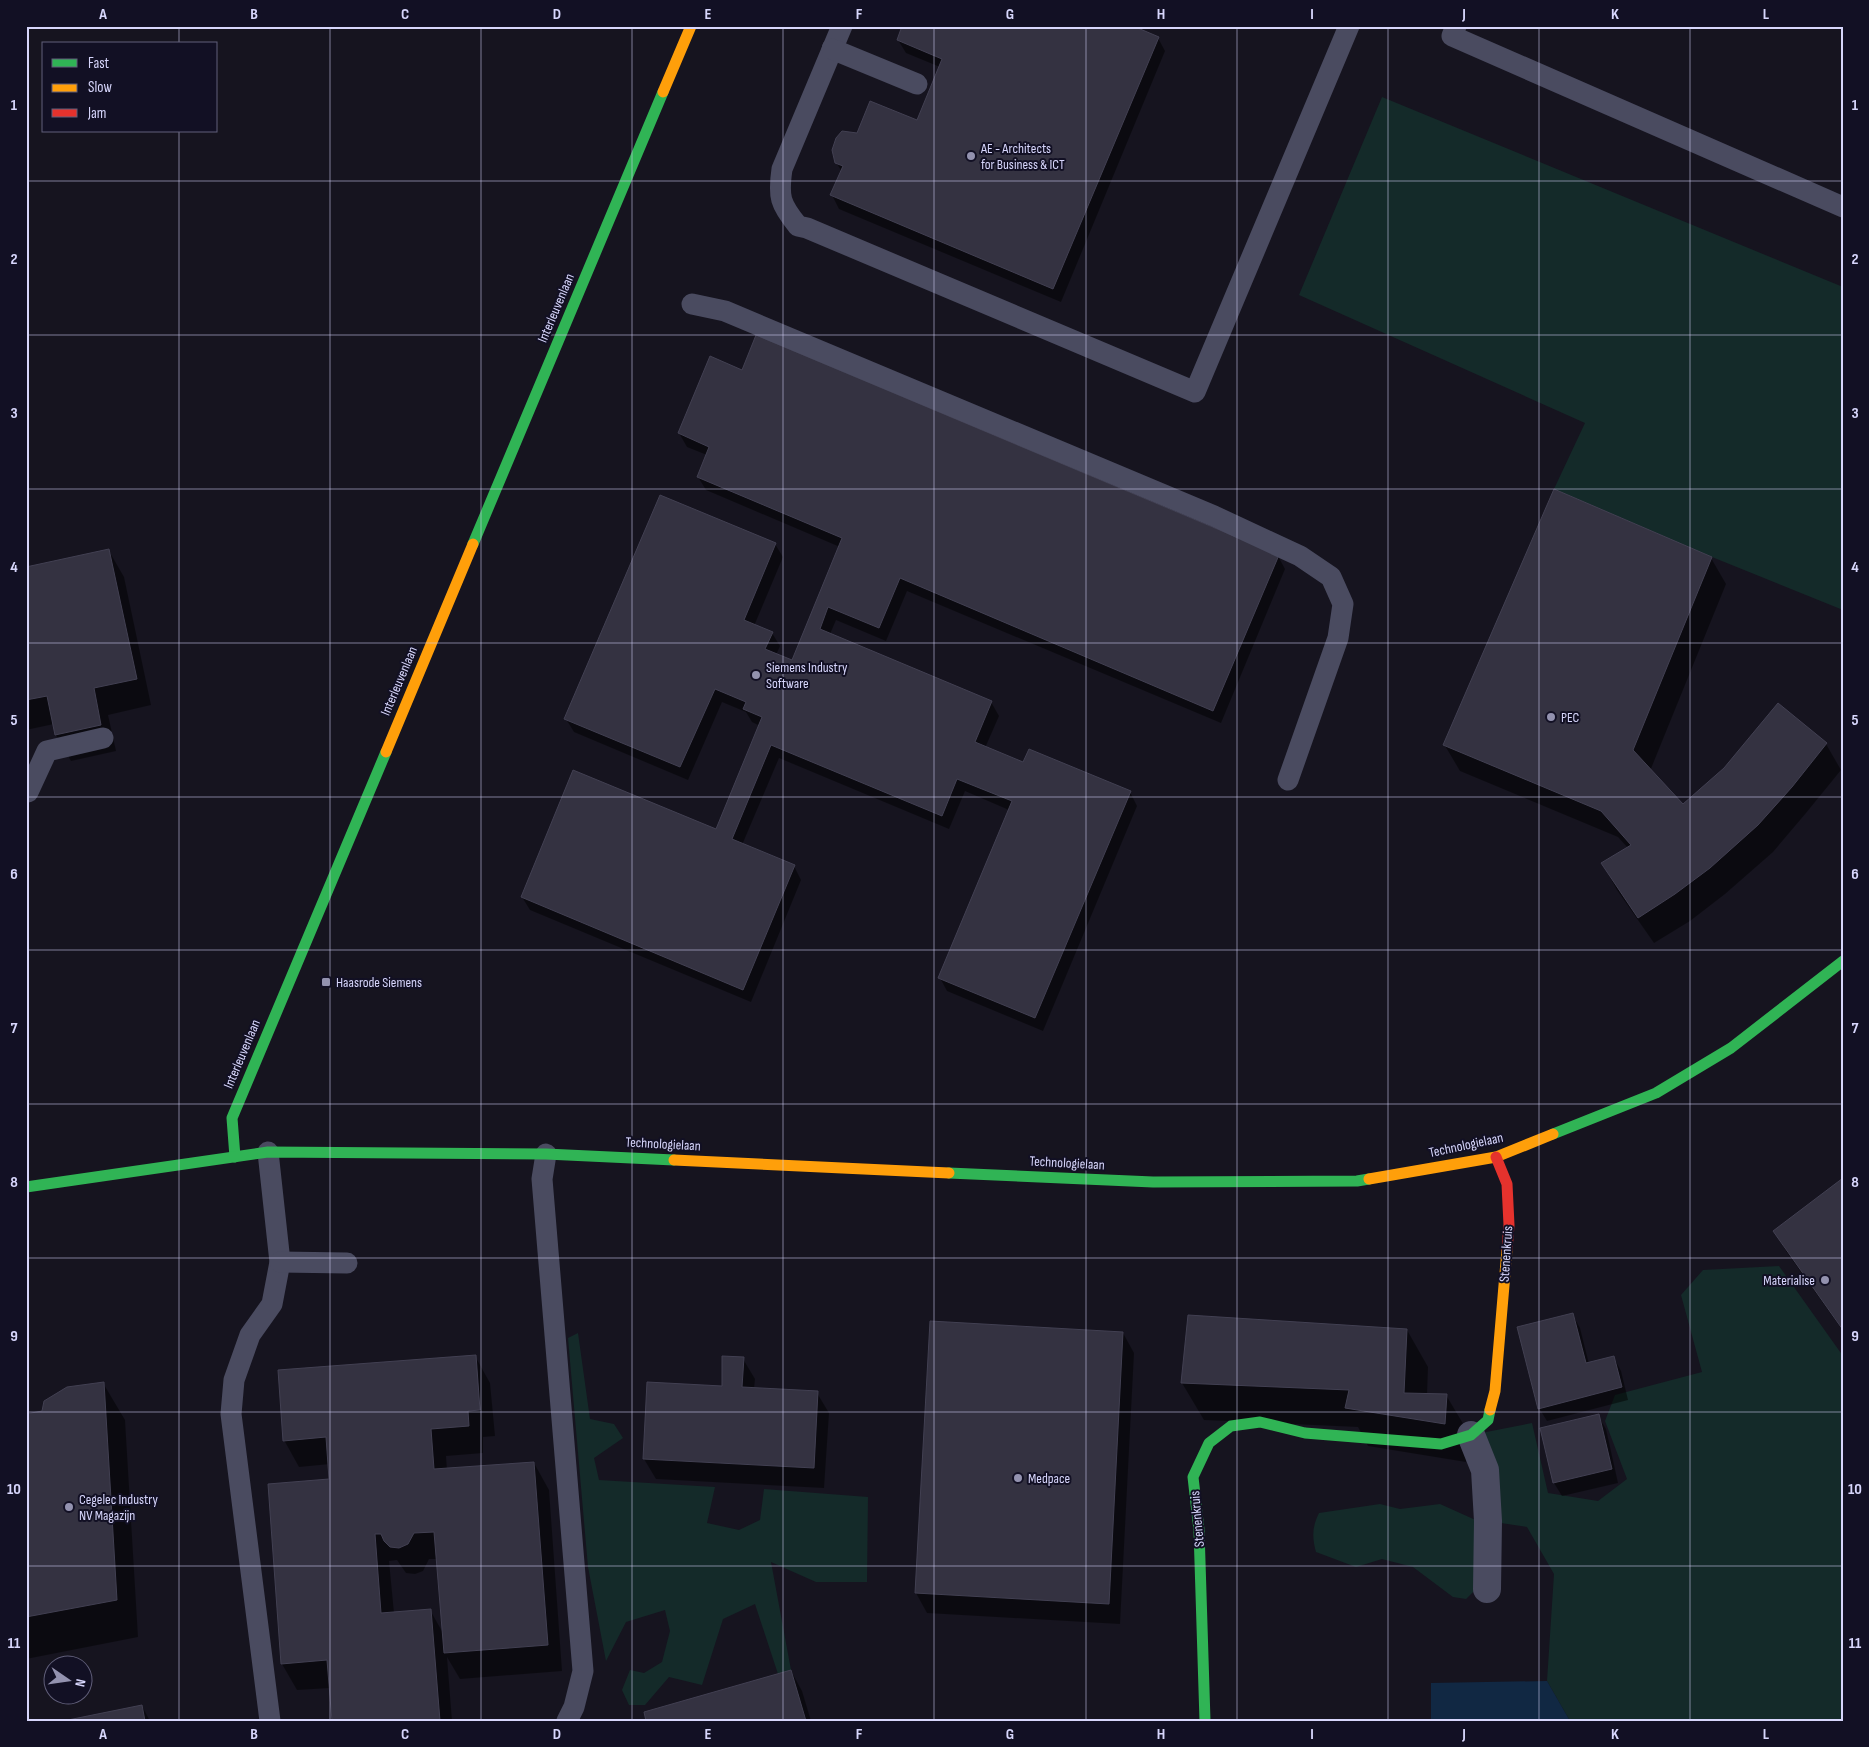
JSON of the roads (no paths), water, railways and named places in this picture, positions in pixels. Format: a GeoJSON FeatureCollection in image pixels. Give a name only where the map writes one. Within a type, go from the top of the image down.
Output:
{"type":"FeatureCollection","features":[{"type":"Feature","properties":{"kind":"street","name":"Interleuvenlaan"},"geometry":{"type":"LineString","coordinates":[[235,1157],[232,1118],[692,26]]}},
{"type":"Feature","properties":{"kind":"street","name":"Technologielaan"},"geometry":{"type":"LineString","coordinates":[[235,1157],[268,1152],[546,1154],[1153,1182],[1357,1181],[1496,1156],[1656,1093],[1731,1048],[1843,962]]}},
{"type":"Feature","properties":{"kind":"street","name":"Stenenkruis"},"geometry":{"type":"LineString","coordinates":[[1205,1721],[1200,1530],[1193,1476],[1209,1443],[1231,1426],[1260,1422],[1304,1432],[1441,1444],[1471,1434],[1488,1420],[1495,1391],[1509,1225],[1506,1184],[1496,1156]]}},
{"type":"Feature","properties":{"kind":"street"},"geometry":{"type":"LineString","coordinates":[[26,1187],[235,1157]]}},
{"type":"Feature","properties":{"kind":"street"},"geometry":{"type":"LineString","coordinates":[[1471,1434],[1485,1470],[1488,1521],[1487,1588]]}},
{"type":"Feature","properties":{"kind":"lane"},"geometry":{"type":"LineString","coordinates":[[842,26],[782,169],[779,191],[786,212],[798,226],[1194,392],[1349,26]]}},
{"type":"Feature","properties":{"kind":"lane"},"geometry":{"type":"LineString","coordinates":[[1456,26],[1452,36],[1843,207]]}},
{"type":"Feature","properties":{"kind":"lane"},"geometry":{"type":"LineString","coordinates":[[832,50],[917,84]]}},
{"type":"Feature","properties":{"kind":"lane"},"geometry":{"type":"LineString","coordinates":[[692,304],[725,311],[1214,516],[1300,556],[1331,577],[1343,604],[1338,638],[1288,780]]}},
{"type":"Feature","properties":{"kind":"lane"},"geometry":{"type":"LineString","coordinates":[[28,792],[48,751],[104,738]]}},
{"type":"Feature","properties":{"kind":"lane"},"geometry":{"type":"LineString","coordinates":[[268,1152],[280,1262],[272,1304],[250,1335],[234,1380],[231,1414],[270,1721]]}},
{"type":"Feature","properties":{"kind":"lane"},"geometry":{"type":"LineString","coordinates":[[546,1154],[542,1179],[583,1671],[574,1707],[567,1721]]}},
{"type":"Feature","properties":{"kind":"lane"},"geometry":{"type":"LineString","coordinates":[[280,1262],[347,1263]]}},
{"type":"Feature","properties":{"kind":"water"},"geometry":{"type":"Polygon","coordinates":[[[1547,1681],[1570,1721],[1431,1721],[1431,1683],[1547,1681]]]}},
{"type":"Feature","properties":{"kind":"place","name":"AE - Architects for Business & ICT"},"geometry":{"type":"Point","coordinates":[971,156]}},
{"type":"Feature","properties":{"kind":"place","name":"Siemens Industry Software"},"geometry":{"type":"Point","coordinates":[756,675]}},
{"type":"Feature","properties":{"kind":"place","name":"PEC"},"geometry":{"type":"Point","coordinates":[1551,717]}},
{"type":"Feature","properties":{"kind":"place","name":"Haasrode Siemens"},"geometry":{"type":"Point","coordinates":[326,982]}},
{"type":"Feature","properties":{"kind":"place","name":"Materialise"},"geometry":{"type":"Point","coordinates":[1825,1280]}},
{"type":"Feature","properties":{"kind":"place","name":"Medpace"},"geometry":{"type":"Point","coordinates":[1018,1478]}},
{"type":"Feature","properties":{"kind":"place","name":"Cegelec Industry NV Magazijn"},"geometry":{"type":"Point","coordinates":[69,1507]}}]}
